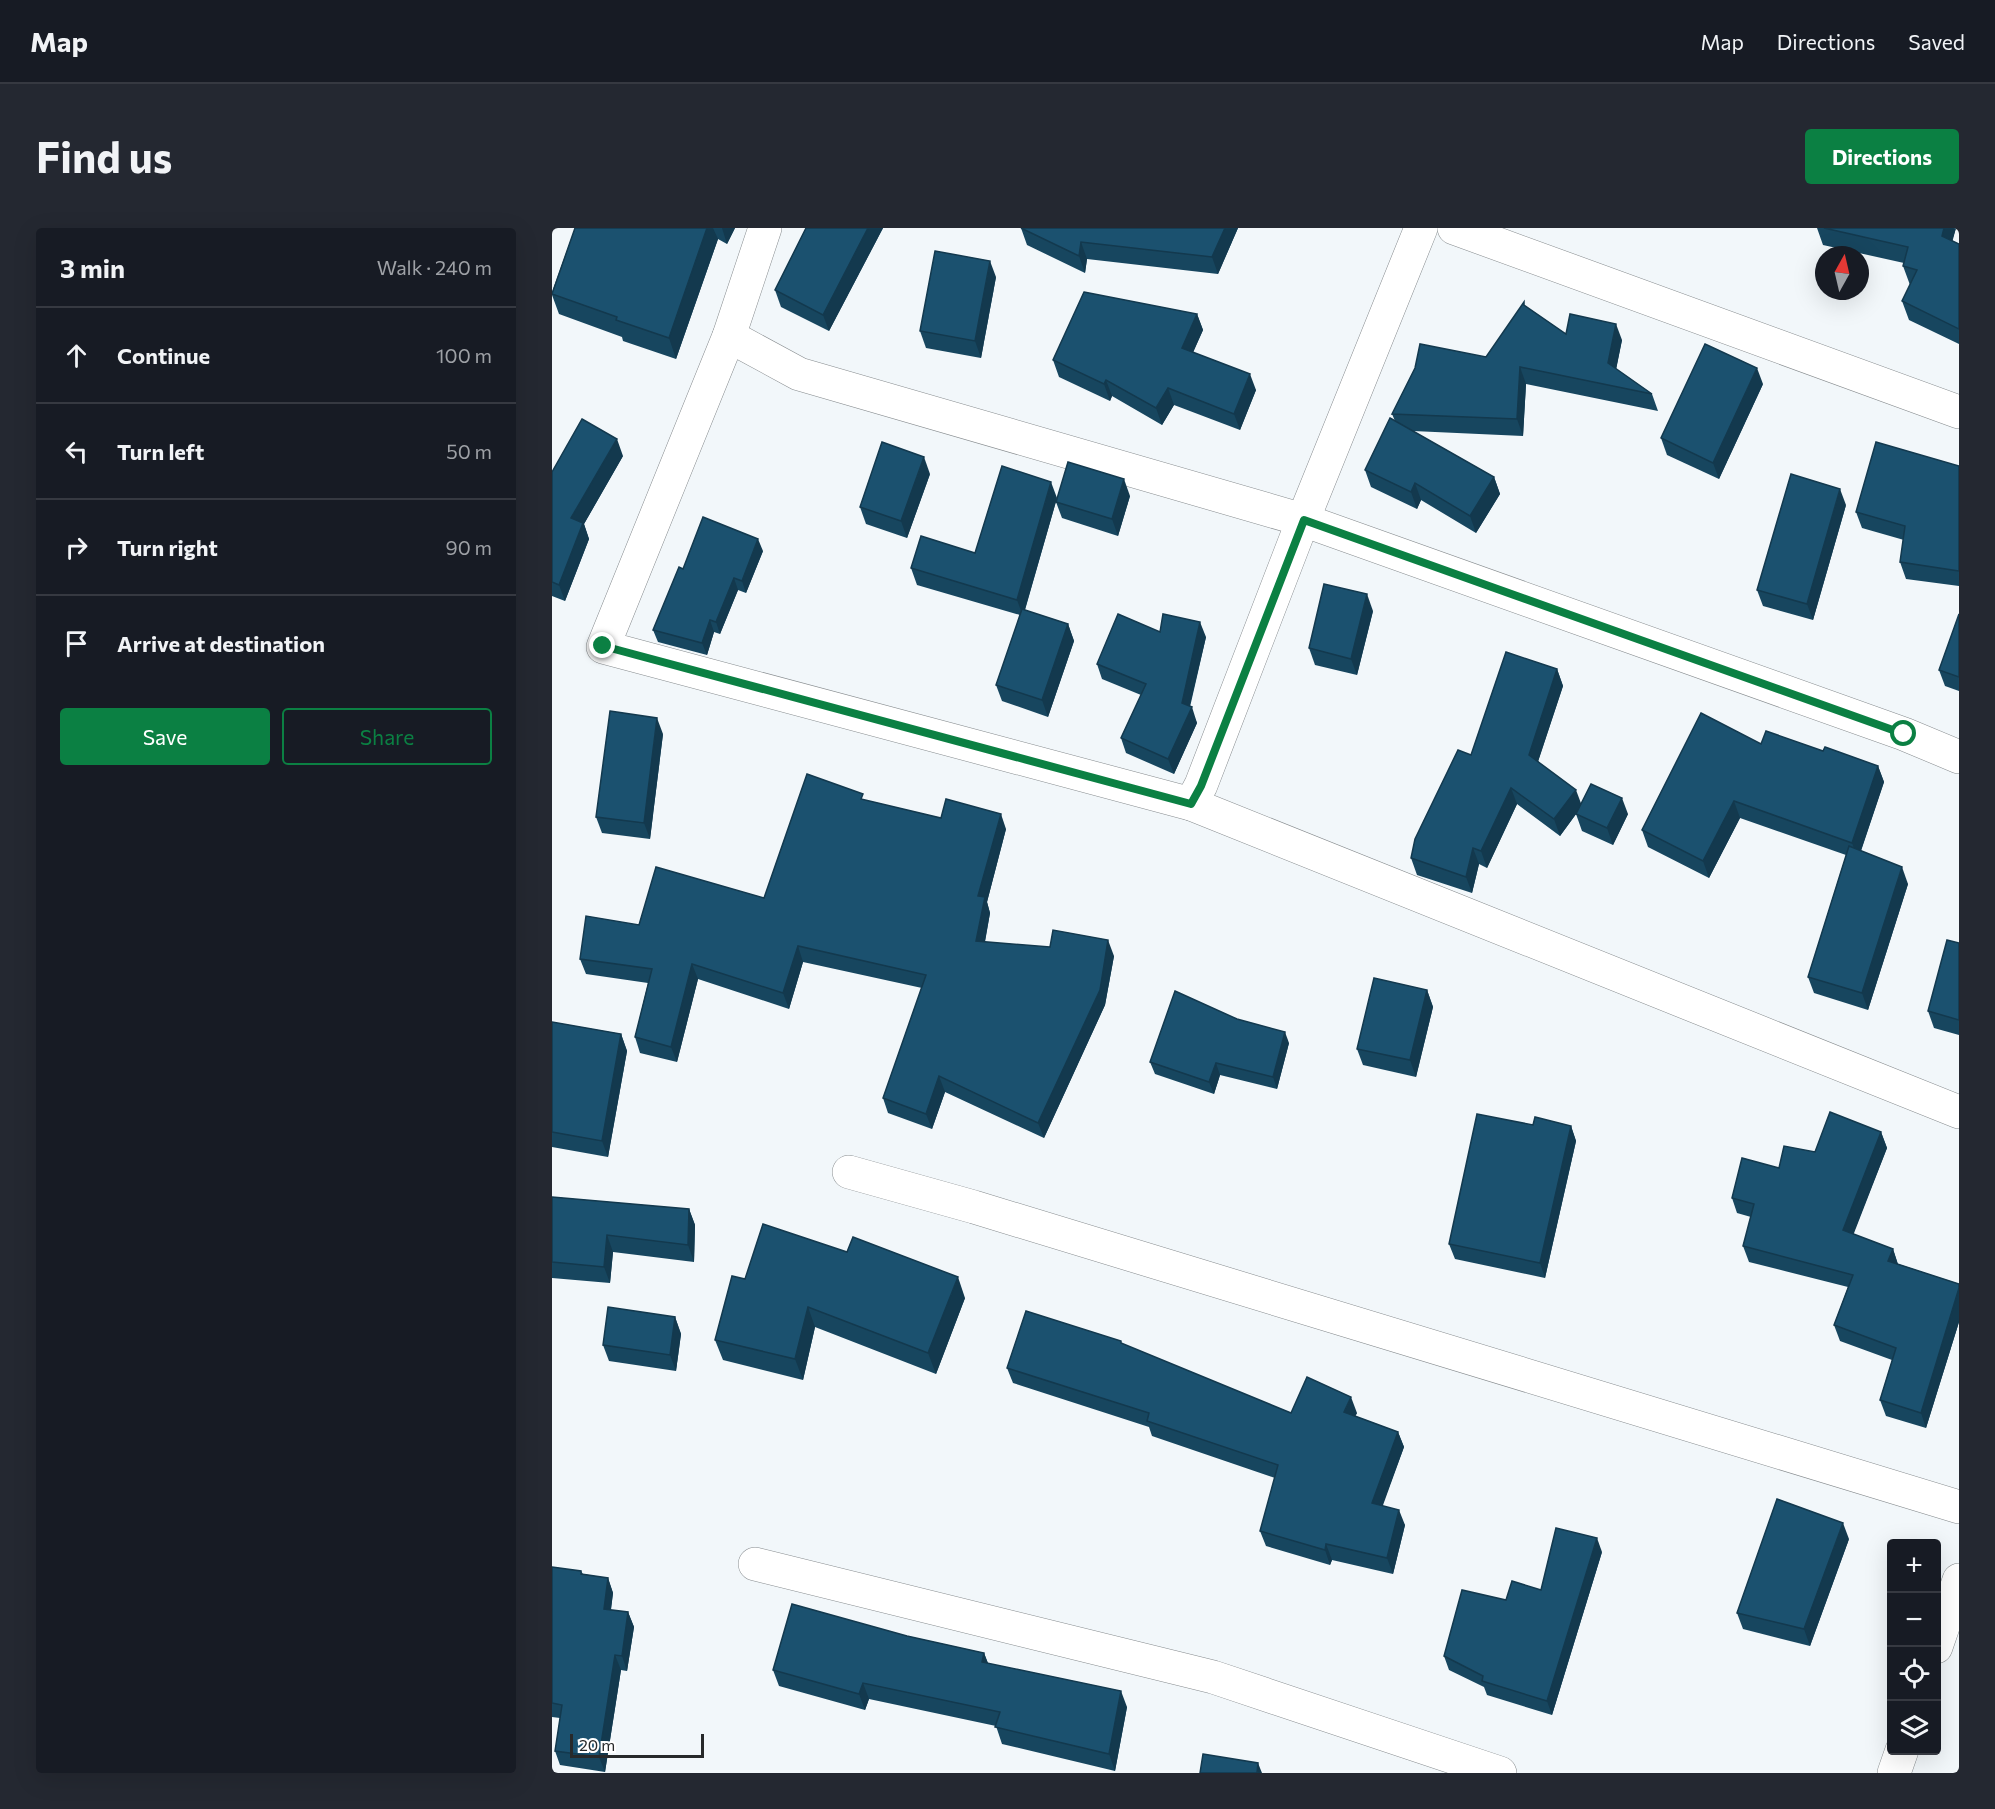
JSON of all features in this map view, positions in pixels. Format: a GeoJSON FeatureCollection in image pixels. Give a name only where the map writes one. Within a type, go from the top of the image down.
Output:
{"type":"FeatureCollection","features":[{"type":"Feature","properties":{"kind":"street"},"geometry":{"type":"LineString","coordinates":[[765,228],[729,336],[603,646],[1191,804],[1959,1112]]}},
{"type":"Feature","properties":{"kind":"street"},"geometry":{"type":"LineString","coordinates":[[1191,804],[1201,786],[1421,228]]}},
{"type":"Feature","properties":{"kind":"street"},"geometry":{"type":"LineString","coordinates":[[1454,228],[1959,412]]}},
{"type":"Feature","properties":{"kind":"street"},"geometry":{"type":"LineString","coordinates":[[729,336],[799,374],[1304,520],[1904,734],[1959,757]]}},
{"type":"Feature","properties":{"kind":"street"},"geometry":{"type":"LineString","coordinates":[[849,1172],[1043,1228],[1959,1507]]}},
{"type":"Feature","properties":{"kind":"street"},"geometry":{"type":"LineString","coordinates":[[755,1564],[1213,1677],[1500,1773]]}},
{"type":"Feature","properties":{"kind":"street"},"geometry":{"type":"LineString","coordinates":[[1941,1632],[1959,1580]]}},
{"type":"Feature","properties":{"kind":"street"},"geometry":{"type":"LineString","coordinates":[[1894,1773],[1900,1755]]}},
{"type":"Feature","properties":{"kind":"building"},"geometry":{"type":"Polygon","coordinates":[[[575,228],[707,228],[669,338],[616,320],[617,317],[552,294],[575,228]]]}},
{"type":"Feature","properties":{"kind":"building"},"geometry":{"type":"Polygon","coordinates":[[[806,228],[868,228],[823,315],[775,290],[806,228]]]}},
{"type":"Feature","properties":{"kind":"building"},"geometry":{"type":"Polygon","coordinates":[[[1021,228],[1225,228],[1212,257],[1081,242],[1079,256],[1021,228]]]}},
{"type":"Feature","properties":{"kind":"building"},"geometry":{"type":"Polygon","coordinates":[[[1824,228],[1944,228],[1942,236],[1959,244],[1959,329],[1902,301],[1917,270],[1903,266],[1908,247],[1824,228]]]}},
{"type":"Feature","properties":{"kind":"building"},"geometry":{"type":"Polygon","coordinates":[[[935,251],[990,261],[975,341],[920,331],[935,251]]]}},
{"type":"Feature","properties":{"kind":"building"},"geometry":{"type":"Polygon","coordinates":[[[1084,292],[1197,314],[1182,348],[1250,374],[1234,414],[1168,388],[1156,408],[1106,380],[1104,384],[1053,360],[1084,292]]]}},
{"type":"Feature","properties":{"kind":"building"},"geometry":{"type":"Polygon","coordinates":[[[1524,302],[1524,305],[1566,334],[1570,314],[1616,324],[1608,363],[1652,394],[1520,367],[1517,419],[1392,414],[1415,368],[1420,344],[1486,357],[1524,302]]]}},
{"type":"Feature","properties":{"kind":"building"},"geometry":{"type":"Polygon","coordinates":[[[1705,344],[1757,368],[1713,463],[1661,438],[1705,344]]]}},
{"type":"Feature","properties":{"kind":"building"},"geometry":{"type":"Polygon","coordinates":[[[1390,418],[1494,477],[1470,516],[1415,483],[1411,492],[1365,470],[1390,418]]]}},
{"type":"Feature","properties":{"kind":"building"},"geometry":{"type":"Polygon","coordinates":[[[582,419],[617,439],[571,518],[583,523],[559,585],[552,582],[552,472],[582,419]]]}},
{"type":"Feature","properties":{"kind":"building"},"geometry":{"type":"Polygon","coordinates":[[[882,442],[924,457],[901,521],[860,507],[882,442]]]}},
{"type":"Feature","properties":{"kind":"building"},"geometry":{"type":"Polygon","coordinates":[[[1876,442],[1959,466],[1959,571],[1900,562],[1905,526],[1856,512],[1876,442]]]}},
{"type":"Feature","properties":{"kind":"building"},"geometry":{"type":"Polygon","coordinates":[[[1068,462],[1124,479],[1112,519],[1056,502],[1068,462]]]}},
{"type":"Feature","properties":{"kind":"building"},"geometry":{"type":"Polygon","coordinates":[[[1002,466],[1051,482],[1017,600],[911,568],[921,536],[975,553],[1002,466]]]}},
{"type":"Feature","properties":{"kind":"building"},"geometry":{"type":"Polygon","coordinates":[[[1791,474],[1840,489],[1807,604],[1757,590],[1791,474]]]}},
{"type":"Feature","properties":{"kind":"building"},"geometry":{"type":"Polygon","coordinates":[[[703,517],[758,539],[742,581],[734,578],[716,622],[710,620],[702,643],[653,630],[679,567],[683,569],[703,517]]]}},
{"type":"Feature","properties":{"kind":"building"},"geometry":{"type":"Polygon","coordinates":[[[1324,584],[1367,594],[1351,659],[1309,648],[1324,584]]]}},
{"type":"Feature","properties":{"kind":"building"},"geometry":{"type":"Polygon","coordinates":[[[1022,609],[1068,624],[1042,700],[996,685],[1022,609]]]}},
{"type":"Feature","properties":{"kind":"building"},"geometry":{"type":"Polygon","coordinates":[[[1118,614],[1160,632],[1163,614],[1200,622],[1182,703],[1192,707],[1168,759],[1121,738],[1146,684],[1097,664],[1118,614]]]}},
{"type":"Feature","properties":{"kind":"building"},"geometry":{"type":"Polygon","coordinates":[[[1959,614],[1959,677],[1939,670],[1959,614]]]}},
{"type":"Feature","properties":{"kind":"building"},"geometry":{"type":"Polygon","coordinates":[[[1506,652],[1557,669],[1529,755],[1576,790],[1554,819],[1511,788],[1481,851],[1473,848],[1466,877],[1411,858],[1415,839],[1458,750],[1471,755],[1506,652]]]}},
{"type":"Feature","properties":{"kind":"building"},"geometry":{"type":"Polygon","coordinates":[[[610,711],[657,718],[644,823],[596,817],[610,711]]]}},
{"type":"Feature","properties":{"kind":"building"},"geometry":{"type":"Polygon","coordinates":[[[1701,713],[1761,744],[1766,731],[1823,751],[1825,747],[1878,766],[1852,843],[1734,801],[1703,861],[1642,830],[1701,713]]]}},
{"type":"Feature","properties":{"kind":"building"},"geometry":{"type":"Polygon","coordinates":[[[807,774],[863,794],[861,799],[941,818],[946,799],[1001,814],[978,896],[985,897],[976,941],[1050,947],[1053,930],[1108,940],[1100,990],[1038,1123],[939,1076],[926,1114],[883,1098],[926,975],[798,946],[783,993],[692,964],[671,1047],[635,1037],[652,969],[580,959],[586,916],[639,925],[656,867],[764,898],[807,774]]]}},
{"type":"Feature","properties":{"kind":"building"},"geometry":{"type":"Polygon","coordinates":[[[1591,784],[1622,798],[1607,828],[1576,814],[1591,784]]]}},
{"type":"Feature","properties":{"kind":"building"},"geometry":{"type":"Polygon","coordinates":[[[1849,846],[1902,867],[1862,993],[1808,977],[1849,846]]]}},
{"type":"Feature","properties":{"kind":"building"},"geometry":{"type":"Polygon","coordinates":[[[1947,940],[1959,943],[1959,1020],[1928,1011],[1947,940]]]}},
{"type":"Feature","properties":{"kind":"building"},"geometry":{"type":"Polygon","coordinates":[[[1374,978],[1427,990],[1410,1060],[1357,1049],[1374,978]]]}},
{"type":"Feature","properties":{"kind":"building"},"geometry":{"type":"Polygon","coordinates":[[[1175,991],[1237,1019],[1285,1032],[1273,1077],[1216,1063],[1209,1082],[1150,1062],[1175,991]]]}},
{"type":"Feature","properties":{"kind":"building"},"geometry":{"type":"Polygon","coordinates":[[[552,1022],[621,1034],[602,1141],[552,1132],[552,1022]]]}},
{"type":"Feature","properties":{"kind":"building"},"geometry":{"type":"Polygon","coordinates":[[[1830,1112],[1881,1132],[1843,1230],[1893,1249],[1888,1261],[1959,1284],[1921,1413],[1880,1400],[1896,1348],[1834,1325],[1853,1275],[1743,1246],[1754,1204],[1732,1198],[1742,1158],[1779,1168],[1784,1146],[1815,1152],[1830,1112]]]}},
{"type":"Feature","properties":{"kind":"building"},"geometry":{"type":"Polygon","coordinates":[[[1477,1114],[1533,1125],[1535,1117],[1571,1126],[1540,1263],[1449,1244],[1477,1114]]]}},
{"type":"Feature","properties":{"kind":"building"},"geometry":{"type":"Polygon","coordinates":[[[552,1197],[689,1209],[688,1245],[607,1235],[604,1267],[552,1262],[552,1197]]]}},
{"type":"Feature","properties":{"kind":"building"},"geometry":{"type":"Polygon","coordinates":[[[763,1224],[847,1252],[853,1237],[958,1277],[928,1353],[808,1307],[795,1359],[715,1340],[732,1276],[745,1279],[763,1224]]]}},
{"type":"Feature","properties":{"kind":"building"},"geometry":{"type":"Polygon","coordinates":[[[608,1307],[675,1317],[670,1355],[603,1345],[608,1307]]]}},
{"type":"Feature","properties":{"kind":"building"},"geometry":{"type":"Polygon","coordinates":[[[1026,1311],[1121,1341],[1121,1343],[1291,1413],[1307,1377],[1351,1397],[1344,1412],[1398,1432],[1372,1503],[1399,1510],[1387,1558],[1326,1544],[1325,1550],[1260,1531],[1278,1465],[1147,1421],[1149,1413],[1007,1368],[1026,1311]]]}},
{"type":"Feature","properties":{"kind":"building"},"geometry":{"type":"Polygon","coordinates":[[[1777,1499],[1843,1523],[1804,1629],[1737,1613],[1777,1499]]]}},
{"type":"Feature","properties":{"kind":"building"},"geometry":{"type":"Polygon","coordinates":[[[1556,1528],[1597,1538],[1547,1701],[1482,1681],[1483,1676],[1444,1656],[1462,1590],[1506,1600],[1512,1581],[1541,1590],[1556,1528]]]}},
{"type":"Feature","properties":{"kind":"building"},"geometry":{"type":"Polygon","coordinates":[[[552,1567],[608,1578],[604,1609],[628,1612],[622,1656],[615,1655],[599,1757],[555,1751],[562,1705],[552,1703],[552,1567]]]}},
{"type":"Feature","properties":{"kind":"building"},"geometry":{"type":"Polygon","coordinates":[[[792,1604],[907,1636],[984,1653],[982,1662],[1121,1691],[1109,1754],[995,1727],[1000,1712],[863,1683],[859,1694],[773,1670],[792,1604]]]}},
{"type":"Feature","properties":{"kind":"building"},"geometry":{"type":"Polygon","coordinates":[[[1203,1754],[1258,1763],[1257,1773],[1200,1773],[1203,1754]]]}},
{"type":"Feature","properties":{"kind":"route"},"geometry":{"type":"LineString","coordinates":[[603,646],[1191,804],[1201,786],[1304,520],[1904,734]]}}]}
